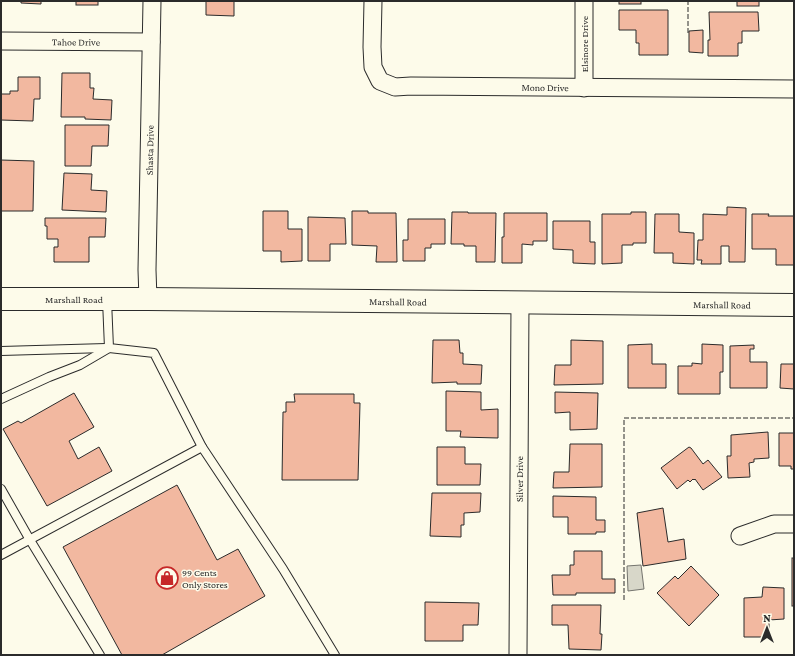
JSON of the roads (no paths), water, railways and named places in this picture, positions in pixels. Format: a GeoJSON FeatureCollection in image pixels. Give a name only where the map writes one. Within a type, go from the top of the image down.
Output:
{"type":"FeatureCollection","features":[{"type":"Feature","properties":{"kind":"street","name":"Shasta Drive"},"geometry":{"type":"LineString","coordinates":[[148,300],[147,270],[152,1]]}},
{"type":"Feature","properties":{"kind":"street","name":"Mono Drive"},"geometry":{"type":"LineString","coordinates":[[373,1],[373,67],[380,81],[395,87],[794,89]]}},
{"type":"Feature","properties":{"kind":"street","name":"Elsinore Drive"},"geometry":{"type":"LineString","coordinates":[[584,1],[584,88]]}},
{"type":"Feature","properties":{"kind":"street","name":"Tahoe Drive"},"geometry":{"type":"LineString","coordinates":[[1,41],[151,42]]}},
{"type":"Feature","properties":{"kind":"street","name":"Marshall Road"},"geometry":{"type":"LineString","coordinates":[[1,299],[794,305]]}},
{"type":"Feature","properties":{"kind":"street","name":"Silver Drive"},"geometry":{"type":"LineString","coordinates":[[518,655],[520,303]]}},
{"type":"Feature","properties":{"kind":"street"},"geometry":{"type":"LineString","coordinates":[[740,536],[774,524],[794,524]]}},
{"type":"Feature","properties":{"kind":"lane"},"geometry":{"type":"LineString","coordinates":[[107,300],[109,348]]}},
{"type":"Feature","properties":{"kind":"lane"},"geometry":{"type":"LineString","coordinates":[[1,399],[80,364],[109,348]]}},
{"type":"Feature","properties":{"kind":"lane"},"geometry":{"type":"LineString","coordinates":[[1,351],[109,348],[154,353],[202,447],[283,569],[335,655]]}},
{"type":"Feature","properties":{"kind":"lane"},"geometry":{"type":"LineString","coordinates":[[1,555],[202,447]]}},
{"type":"Feature","properties":{"kind":"lane"},"geometry":{"type":"LineString","coordinates":[[1,489],[30,540],[100,655]]}},
{"type":"Feature","properties":{"kind":"place","name":"99 Cents Only Stores"},"geometry":{"type":"Point","coordinates":[167,578]}}]}
